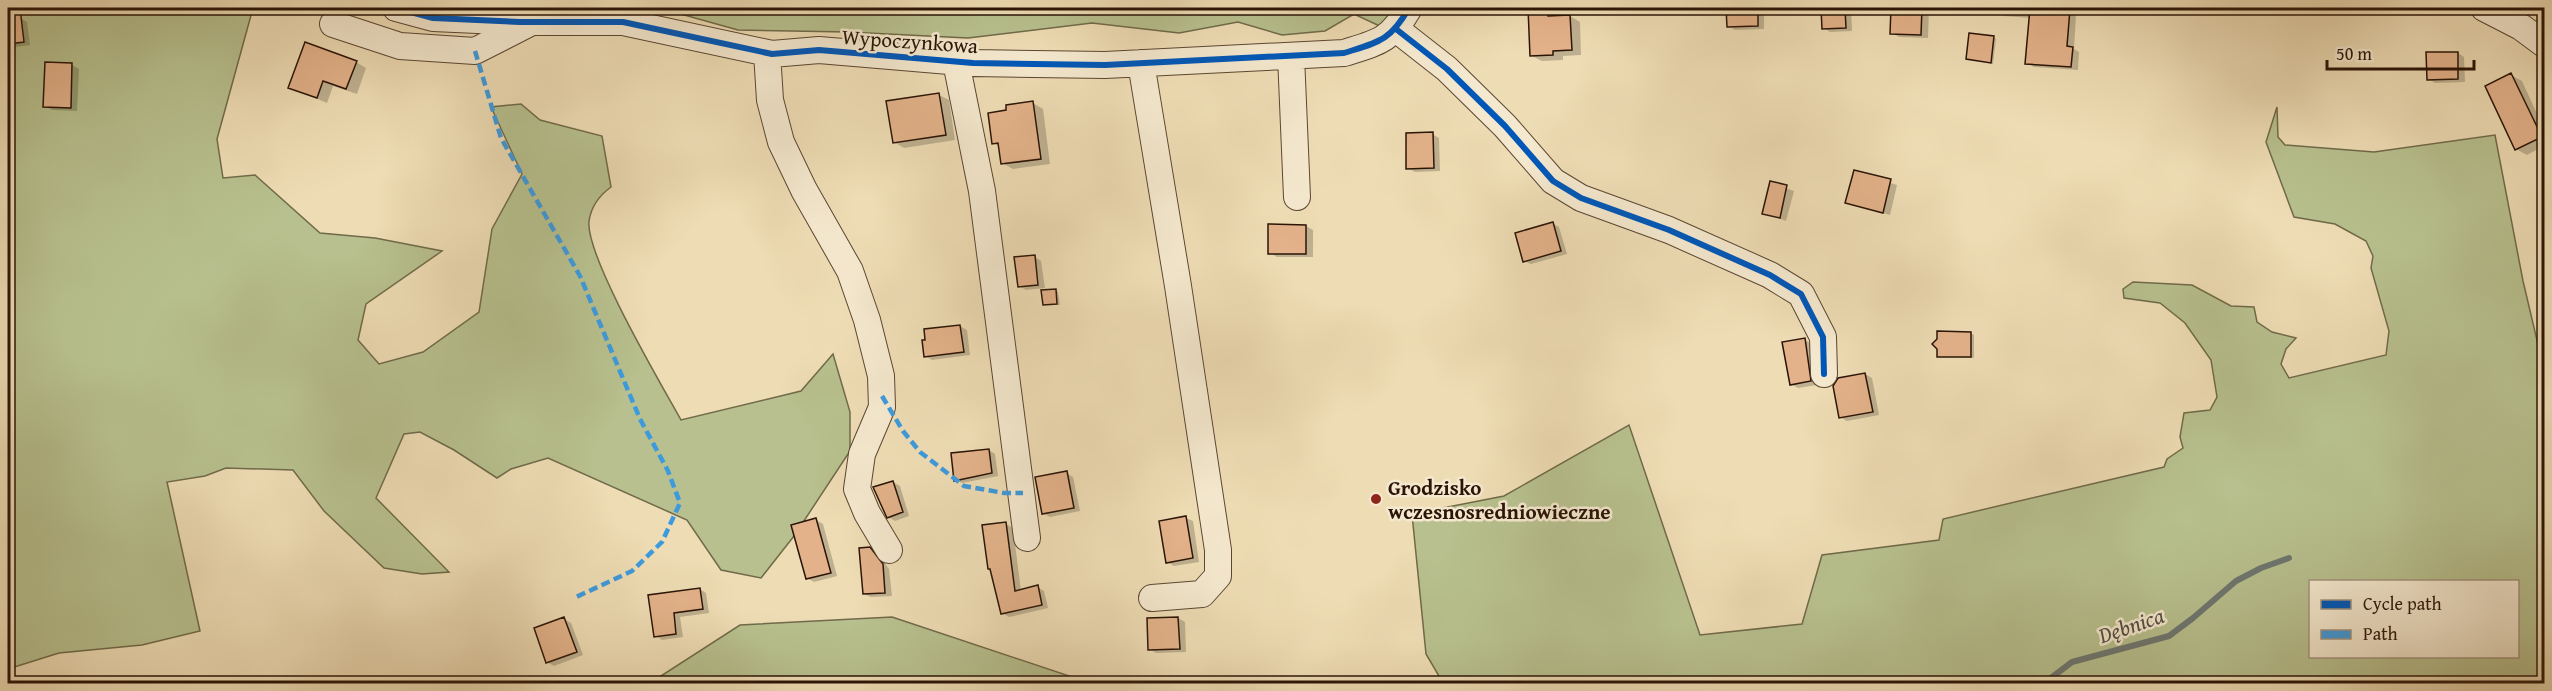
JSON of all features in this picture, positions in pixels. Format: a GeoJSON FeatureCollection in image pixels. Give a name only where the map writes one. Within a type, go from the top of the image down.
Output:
{"type":"FeatureCollection","features":[{"type":"Feature","properties":{"kind":"street","name":"Wypoczynkowa"},"geometry":{"type":"LineString","coordinates":[[396,8],[433,18],[531,22],[623,22],[767,53],[819,50],[956,62],[1083,64],[1344,53],[1377,42],[1396,29],[1409,8]]}},
{"type":"Feature","properties":{"kind":"street"},"geometry":{"type":"LineString","coordinates":[[2484,8],[2522,27],[2544,44]]}},
{"type":"Feature","properties":{"kind":"street"},"geometry":{"type":"LineString","coordinates":[[333,24],[400,46],[475,51],[531,22]]}},
{"type":"Feature","properties":{"kind":"street"},"geometry":{"type":"LineString","coordinates":[[1396,29],[1447,69],[1505,126],[1553,181],[1581,198],[1669,230],[1760,270],[1801,294],[1823,337],[1824,375]]}},
{"type":"Feature","properties":{"kind":"street"},"geometry":{"type":"LineString","coordinates":[[767,53],[770,100],[781,142],[804,190],[850,271],[867,320],[881,376],[882,407],[862,454],[857,489],[867,513],[888,550]]}},
{"type":"Feature","properties":{"kind":"street"},"geometry":{"type":"LineString","coordinates":[[1291,56],[1297,197]]}},
{"type":"Feature","properties":{"kind":"street"},"geometry":{"type":"LineString","coordinates":[[956,62],[982,191],[1027,538]]}},
{"type":"Feature","properties":{"kind":"street"},"geometry":{"type":"LineString","coordinates":[[1141,63],[1218,550],[1218,576],[1202,594],[1152,598]]}},
{"type":"Feature","properties":{"kind":"green space"},"geometry":{"type":"Polygon","coordinates":[[[8,8],[253,8],[217,139],[223,178],[255,175],[320,233],[375,238],[442,251],[366,304],[358,340],[379,364],[423,352],[479,312],[492,229],[522,174],[491,107],[521,104],[540,120],[602,136],[611,187],[592,211],[589,221],[591,238],[626,320],[681,420],[801,391],[833,354],[850,412],[850,451],[794,536],[761,578],[721,570],[687,520],[548,458],[511,469],[497,478],[454,450],[420,432],[404,434],[376,498],[449,572],[422,574],[384,568],[324,511],[293,470],[226,468],[205,476],[167,482],[200,631],[142,645],[59,653],[8,669],[8,8]]]}},
{"type":"Feature","properties":{"kind":"green space"},"geometry":{"type":"Polygon","coordinates":[[[659,8],[1406,8],[1384,28],[1354,14],[1325,31],[1282,35],[1238,22],[1179,33],[1092,23],[968,38],[848,32],[738,30],[659,8]]]}},
{"type":"Feature","properties":{"kind":"green space"},"geometry":{"type":"Polygon","coordinates":[[[2277,107],[2278,137],[2285,145],[2374,152],[2495,135],[2523,281],[2544,370],[2544,683],[1443,683],[1426,654],[1412,514],[1504,496],[1629,425],[1700,635],[1802,624],[1822,555],[1939,540],[1943,519],[2164,467],[2167,459],[2183,448],[2180,437],[2184,413],[2210,410],[2217,397],[2211,360],[2185,323],[2160,303],[2124,298],[2123,289],[2133,282],[2192,285],[2231,306],[2254,307],[2257,322],[2272,332],[2296,338],[2286,349],[2281,364],[2289,378],[2386,355],[2389,331],[2371,268],[2373,256],[2366,241],[2335,224],[2294,217],[2266,142],[2277,107]]]}},
{"type":"Feature","properties":{"kind":"green space"},"geometry":{"type":"Polygon","coordinates":[[[892,617],[1090,683],[650,683],[740,625],[892,617]]]}},
{"type":"Feature","properties":{"kind":"building"},"geometry":{"type":"Polygon","coordinates":[[[8,8],[20,8],[24,42],[8,44],[8,8]]]}},
{"type":"Feature","properties":{"kind":"building"},"geometry":{"type":"Polygon","coordinates":[[[1528,8],[1547,8],[1548,16],[1570,15],[1572,50],[1553,51],[1553,55],[1530,56],[1528,8]]]}},
{"type":"Feature","properties":{"kind":"building"},"geometry":{"type":"Polygon","coordinates":[[[1726,8],[1758,8],[1758,26],[1727,27],[1726,8]]]}},
{"type":"Feature","properties":{"kind":"building"},"geometry":{"type":"Polygon","coordinates":[[[1821,8],[1845,8],[1846,28],[1822,29],[1821,8]]]}},
{"type":"Feature","properties":{"kind":"building"},"geometry":{"type":"Polygon","coordinates":[[[1891,8],[1922,8],[1921,35],[1890,34],[1891,8]]]}},
{"type":"Feature","properties":{"kind":"building"},"geometry":{"type":"Polygon","coordinates":[[[2030,8],[2070,9],[2067,46],[2073,47],[2071,67],[2025,64],[2030,8]]]}},
{"type":"Feature","properties":{"kind":"building"},"geometry":{"type":"Polygon","coordinates":[[[1969,33],[1994,36],[1991,63],[1966,59],[1969,33]]]}},
{"type":"Feature","properties":{"kind":"building"},"geometry":{"type":"Polygon","coordinates":[[[305,42],[357,61],[346,89],[323,81],[317,98],[288,88],[305,42]]]}},
{"type":"Feature","properties":{"kind":"building"},"geometry":{"type":"Polygon","coordinates":[[[2426,52],[2458,52],[2458,79],[2427,80],[2426,52]]]}},
{"type":"Feature","properties":{"kind":"building"},"geometry":{"type":"Polygon","coordinates":[[[45,62],[72,63],[71,108],[43,107],[45,62]]]}},
{"type":"Feature","properties":{"kind":"building"},"geometry":{"type":"Polygon","coordinates":[[[2511,73],[2542,137],[2515,150],[2485,86],[2511,73]]]}},
{"type":"Feature","properties":{"kind":"building"},"geometry":{"type":"Polygon","coordinates":[[[939,93],[946,135],[893,143],[886,101],[939,93]]]}},
{"type":"Feature","properties":{"kind":"building"},"geometry":{"type":"Polygon","coordinates":[[[1033,101],[1041,159],[1001,164],[998,143],[992,144],[988,113],[1006,110],[1006,105],[1033,101]]]}},
{"type":"Feature","properties":{"kind":"building"},"geometry":{"type":"Polygon","coordinates":[[[1433,132],[1434,168],[1406,169],[1406,133],[1433,132]]]}},
{"type":"Feature","properties":{"kind":"building"},"geometry":{"type":"Polygon","coordinates":[[[1854,170],[1891,179],[1883,213],[1845,203],[1854,170]]]}},
{"type":"Feature","properties":{"kind":"building"},"geometry":{"type":"Polygon","coordinates":[[[1770,181],[1787,185],[1780,218],[1762,214],[1770,181]]]}},
{"type":"Feature","properties":{"kind":"building"},"geometry":{"type":"Polygon","coordinates":[[[1553,222],[1561,251],[1523,262],[1515,233],[1553,222]]]}},
{"type":"Feature","properties":{"kind":"building"},"geometry":{"type":"Polygon","coordinates":[[[1268,224],[1306,225],[1306,254],[1268,254],[1268,224]]]}},
{"type":"Feature","properties":{"kind":"building"},"geometry":{"type":"Polygon","coordinates":[[[1035,255],[1038,285],[1018,287],[1014,257],[1035,255]]]}},
{"type":"Feature","properties":{"kind":"building"},"geometry":{"type":"Polygon","coordinates":[[[1056,289],[1057,304],[1043,305],[1041,290],[1056,289]]]}},
{"type":"Feature","properties":{"kind":"building"},"geometry":{"type":"Polygon","coordinates":[[[960,325],[964,352],[924,357],[922,340],[925,340],[924,329],[960,325]]]}},
{"type":"Feature","properties":{"kind":"building"},"geometry":{"type":"Polygon","coordinates":[[[1937,331],[1971,332],[1971,357],[1937,357],[1937,349],[1932,344],[1937,339],[1937,331]]]}},
{"type":"Feature","properties":{"kind":"building"},"geometry":{"type":"Polygon","coordinates":[[[1805,338],[1811,381],[1790,385],[1782,342],[1805,338]]]}},
{"type":"Feature","properties":{"kind":"building"},"geometry":{"type":"Polygon","coordinates":[[[1865,373],[1873,412],[1839,418],[1833,386],[1838,378],[1865,373]]]}},
{"type":"Feature","properties":{"kind":"building"},"geometry":{"type":"Polygon","coordinates":[[[989,449],[992,473],[954,481],[951,453],[989,449]]]}},
{"type":"Feature","properties":{"kind":"building"},"geometry":{"type":"Polygon","coordinates":[[[1067,471],[1074,508],[1042,514],[1035,477],[1067,471]]]}},
{"type":"Feature","properties":{"kind":"building"},"geometry":{"type":"Polygon","coordinates":[[[893,481],[903,512],[887,518],[873,487],[893,481]]]}},
{"type":"Feature","properties":{"kind":"building"},"geometry":{"type":"Polygon","coordinates":[[[1186,516],[1193,558],[1166,563],[1159,521],[1186,516]]]}},
{"type":"Feature","properties":{"kind":"building"},"geometry":{"type":"Polygon","coordinates":[[[816,518],[831,573],[806,579],[791,525],[816,518]]]}},
{"type":"Feature","properties":{"kind":"building"},"geometry":{"type":"Polygon","coordinates":[[[1006,522],[1015,591],[1038,585],[1042,605],[1001,614],[990,569],[988,569],[982,525],[1006,522]]]}},
{"type":"Feature","properties":{"kind":"building"},"geometry":{"type":"Polygon","coordinates":[[[870,547],[883,564],[885,593],[863,594],[859,548],[870,547]]]}},
{"type":"Feature","properties":{"kind":"building"},"geometry":{"type":"Polygon","coordinates":[[[700,588],[703,609],[674,613],[676,634],[654,637],[648,595],[700,588]]]}},
{"type":"Feature","properties":{"kind":"building"},"geometry":{"type":"Polygon","coordinates":[[[564,617],[577,652],[546,663],[534,628],[564,617]]]}},
{"type":"Feature","properties":{"kind":"building"},"geometry":{"type":"Polygon","coordinates":[[[1178,617],[1180,649],[1148,650],[1147,618],[1178,617]]]}},
{"type":"Feature","properties":{"kind":"waterway","name":"Dębnica"},"geometry":{"type":"LineString","coordinates":[[2043,684],[2072,662],[2169,636],[2236,581],[2261,568],[2289,558]]}},
{"type":"Feature","properties":{"kind":"marked path"},"geometry":{"type":"LineString","coordinates":[[475,51],[501,138],[580,276],[640,419],[668,471],[680,503],[662,542],[632,571],[574,598]]}},
{"type":"Feature","properties":{"kind":"marked path"},"geometry":{"type":"LineString","coordinates":[[882,396],[903,431],[920,452],[964,486],[1004,493],[1023,493]]}},
{"type":"Feature","properties":{"kind":"cycle path"},"geometry":{"type":"LineString","coordinates":[[396,8],[433,18],[520,22],[623,22],[772,54],[819,50],[973,63],[1105,65],[1344,53],[1382,39],[1396,27],[1409,8]]}},
{"type":"Feature","properties":{"kind":"cycle path"},"geometry":{"type":"LineString","coordinates":[[1396,29],[1447,69],[1505,126],[1553,181],[1581,198],[1669,230],[1770,275],[1801,294],[1823,337],[1824,374]]}},
{"type":"Feature","properties":{"kind":"place","name":"Grodzisko wczesnosredniowieczne"},"geometry":{"type":"Point","coordinates":[1376,499]}}]}
